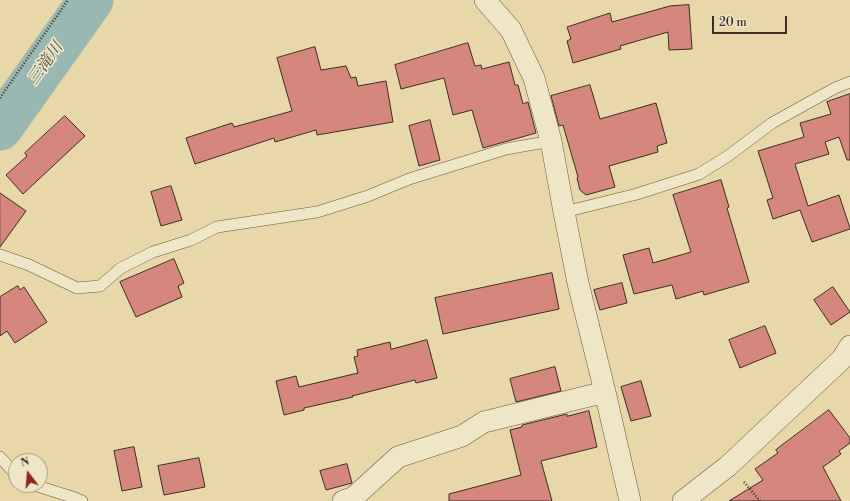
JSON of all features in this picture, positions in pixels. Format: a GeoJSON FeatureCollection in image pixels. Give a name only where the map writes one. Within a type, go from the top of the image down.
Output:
{"type":"FeatureCollection","features":[{"type":"Feature","properties":{"kind":"street"},"geometry":{"type":"LineString","coordinates":[[485,0],[511,30],[534,78],[551,141],[578,283],[630,501]]}},
{"type":"Feature","properties":{"kind":"street"},"geometry":{"type":"LineString","coordinates":[[683,501],[728,466],[842,359],[850,346]]}},
{"type":"Feature","properties":{"kind":"street"},"geometry":{"type":"LineString","coordinates":[[344,501],[354,497],[398,456],[462,436],[484,422],[605,392]]}},
{"type":"Feature","properties":{"kind":"lane"},"geometry":{"type":"LineString","coordinates":[[564,212],[637,194],[699,174],[728,156],[772,123],[835,88],[850,82]]}},
{"type":"Feature","properties":{"kind":"lane"},"geometry":{"type":"LineString","coordinates":[[0,255],[29,264],[77,288],[100,286],[121,268],[153,252],[191,240],[217,227],[317,212],[368,196],[409,178],[506,149],[551,141]]}},
{"type":"Feature","properties":{"kind":"lane"},"geometry":{"type":"LineString","coordinates":[[0,457],[8,466]]}},
{"type":"Feature","properties":{"kind":"lane"},"geometry":{"type":"LineString","coordinates":[[48,489],[82,501]]}},
{"type":"Feature","properties":{"kind":"path"},"geometry":{"type":"LineString","coordinates":[[0,98],[68,0]]}},
{"type":"Feature","properties":{"kind":"building"},"geometry":{"type":"Polygon","coordinates":[[[689,5],[692,49],[669,50],[668,32],[620,46],[621,49],[573,63],[567,41],[571,39],[567,27],[610,13],[612,22],[670,6],[689,5]]]}},
{"type":"Feature","properties":{"kind":"building"},"geometry":{"type":"Polygon","coordinates":[[[468,43],[475,66],[481,65],[482,69],[509,62],[515,85],[518,85],[523,104],[528,102],[536,133],[483,148],[472,110],[453,115],[444,78],[401,89],[395,65],[468,43]]]}},
{"type":"Feature","properties":{"kind":"building"},"geometry":{"type":"Polygon","coordinates":[[[315,47],[321,70],[346,66],[351,78],[356,77],[358,86],[386,81],[393,122],[317,135],[316,130],[275,142],[274,138],[195,164],[186,138],[232,123],[234,127],[292,111],[277,58],[315,47]]]}},
{"type":"Feature","properties":{"kind":"building"},"geometry":{"type":"Polygon","coordinates":[[[590,85],[600,119],[656,103],[667,143],[657,146],[658,152],[609,166],[615,187],[586,195],[580,190],[578,177],[563,125],[559,126],[551,96],[590,85]]]}},
{"type":"Feature","properties":{"kind":"building"},"geometry":{"type":"Polygon","coordinates":[[[850,94],[850,160],[847,160],[839,137],[825,142],[829,154],[795,164],[808,206],[839,195],[850,228],[812,242],[800,210],[773,219],[767,200],[773,198],[758,151],[804,137],[800,123],[831,114],[827,102],[850,94]]]}},
{"type":"Feature","properties":{"kind":"building"},"geometry":{"type":"Polygon","coordinates":[[[65,116],[85,136],[23,194],[6,175],[27,156],[25,153],[65,116]]]}},
{"type":"Feature","properties":{"kind":"building"},"geometry":{"type":"Polygon","coordinates":[[[430,120],[440,160],[419,166],[409,126],[430,120]]]}},
{"type":"Feature","properties":{"kind":"building"},"geometry":{"type":"Polygon","coordinates":[[[721,180],[729,207],[727,208],[749,282],[704,295],[703,291],[676,299],[672,285],[634,294],[623,255],[649,248],[653,263],[691,252],[673,195],[721,180]]]}},
{"type":"Feature","properties":{"kind":"building"},"geometry":{"type":"Polygon","coordinates":[[[171,186],[182,220],[161,226],[151,192],[171,186]]]}},
{"type":"Feature","properties":{"kind":"building"},"geometry":{"type":"Polygon","coordinates":[[[0,193],[26,211],[0,247],[0,193]]]}},
{"type":"Feature","properties":{"kind":"building"},"geometry":{"type":"Polygon","coordinates":[[[174,259],[184,283],[178,286],[182,297],[136,317],[120,282],[174,259]]]}},
{"type":"Feature","properties":{"kind":"building"},"geometry":{"type":"Polygon","coordinates":[[[552,273],[559,309],[443,334],[435,298],[552,273]]]}},
{"type":"Feature","properties":{"kind":"building"},"geometry":{"type":"Polygon","coordinates":[[[622,283],[627,303],[600,310],[594,290],[622,283]]]}},
{"type":"Feature","properties":{"kind":"building"},"geometry":{"type":"Polygon","coordinates":[[[18,286],[20,290],[24,287],[47,322],[15,343],[7,331],[0,336],[0,297],[18,286]]]}},
{"type":"Feature","properties":{"kind":"building"},"geometry":{"type":"Polygon","coordinates":[[[833,287],[850,312],[831,325],[814,300],[833,287]]]}},
{"type":"Feature","properties":{"kind":"building"},"geometry":{"type":"Polygon","coordinates":[[[765,326],[776,353],[740,368],[729,340],[765,326]]]}},
{"type":"Feature","properties":{"kind":"building"},"geometry":{"type":"Polygon","coordinates":[[[427,340],[437,378],[416,383],[415,380],[352,396],[353,397],[304,408],[304,410],[284,415],[276,381],[296,376],[299,387],[358,373],[354,357],[358,356],[357,350],[390,342],[391,349],[427,340]]]}},
{"type":"Feature","properties":{"kind":"building"},"geometry":{"type":"Polygon","coordinates":[[[555,367],[561,391],[516,402],[510,379],[555,367]]]}},
{"type":"Feature","properties":{"kind":"building"},"geometry":{"type":"Polygon","coordinates":[[[641,381],[651,416],[631,421],[621,387],[641,381]]]}},
{"type":"Feature","properties":{"kind":"building"},"geometry":{"type":"Polygon","coordinates":[[[829,410],[850,438],[850,443],[839,451],[841,454],[823,467],[841,501],[729,501],[763,480],[755,469],[778,453],[776,450],[829,410]]]}},
{"type":"Feature","properties":{"kind":"building"},"geometry":{"type":"Polygon","coordinates":[[[589,411],[597,447],[541,461],[552,501],[449,501],[449,494],[521,475],[510,430],[522,427],[522,425],[567,414],[567,416],[589,411]]]}},
{"type":"Feature","properties":{"kind":"building"},"geometry":{"type":"Polygon","coordinates":[[[134,447],[142,487],[122,491],[114,451],[134,447]]]}},
{"type":"Feature","properties":{"kind":"building"},"geometry":{"type":"Polygon","coordinates":[[[199,458],[205,487],[164,495],[158,466],[199,458]]]}},
{"type":"Feature","properties":{"kind":"building"},"geometry":{"type":"Polygon","coordinates":[[[347,464],[352,483],[326,490],[320,471],[347,464]]]}},
{"type":"Feature","properties":{"kind":"waterway","name":"三滝川"},"geometry":{"type":"LineString","coordinates":[[0,128],[91,0]]}}]}
